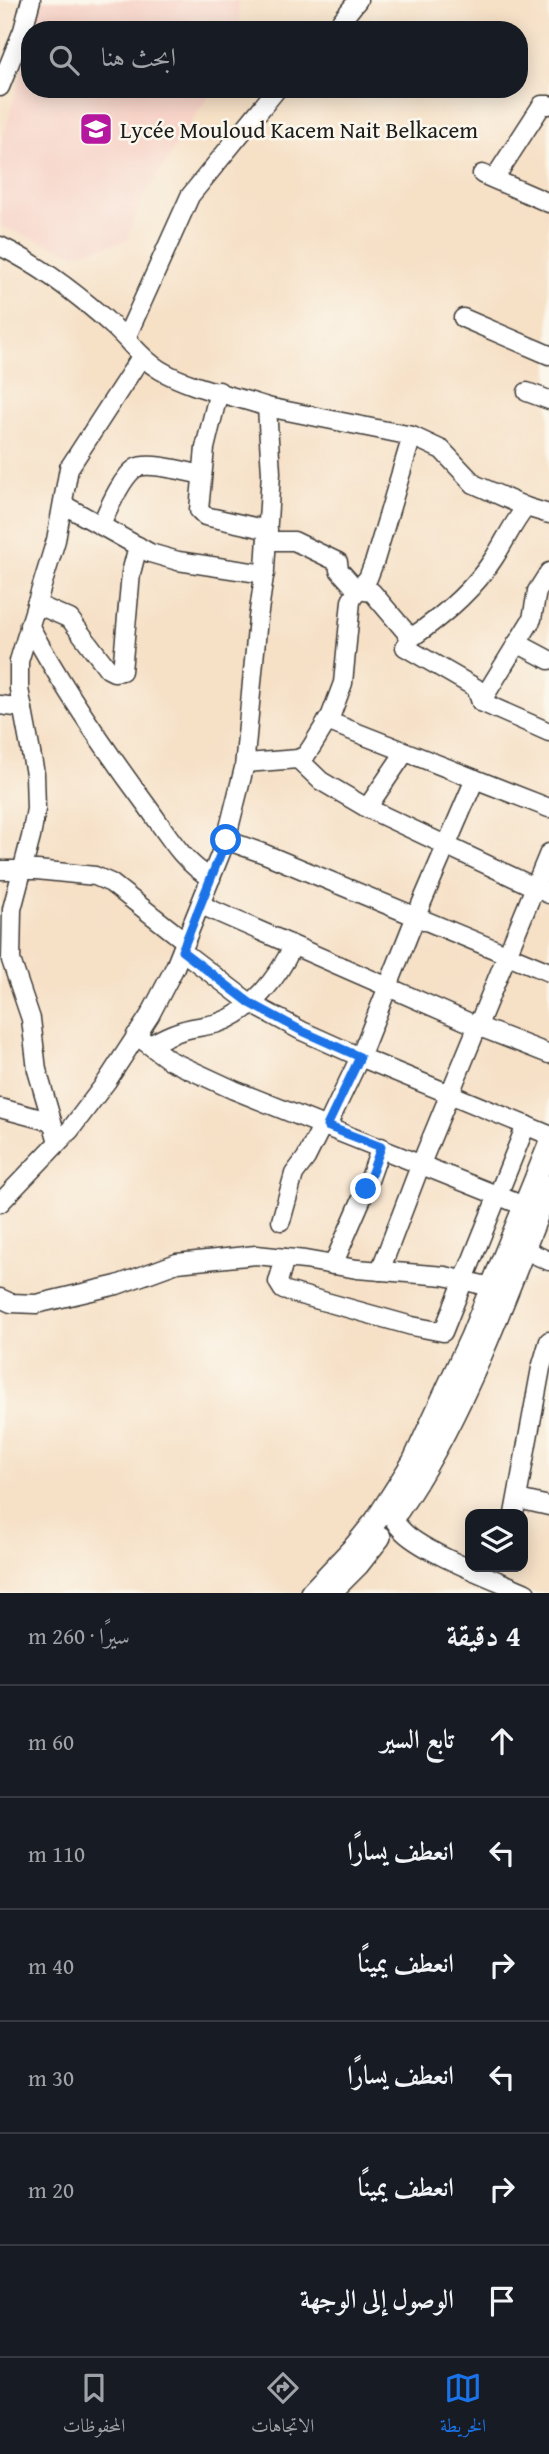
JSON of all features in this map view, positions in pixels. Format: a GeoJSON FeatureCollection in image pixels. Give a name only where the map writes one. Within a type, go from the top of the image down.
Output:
{"type":"FeatureCollection","features":[{"type":"Feature","properties":{"kind":"main road"},"geometry":{"type":"LineString","coordinates":[[311,1593],[424,1473],[457,1408],[516,1246],[524,1206],[549,1145]]}},
{"type":"Feature","properties":{"kind":"main road"},"geometry":{"type":"LineString","coordinates":[[330,1593],[358,1565],[390,1511],[471,1337],[491,1287],[549,1186]]}},
{"type":"Feature","properties":{"kind":"street"},"geometry":{"type":"LineString","coordinates":[[25,21],[31,0]]}},
{"type":"Feature","properties":{"kind":"street"},"geometry":{"type":"LineString","coordinates":[[341,21],[358,0]]}},
{"type":"Feature","properties":{"kind":"street"},"geometry":{"type":"LineString","coordinates":[[0,87],[21,35]]}},
{"type":"Feature","properties":{"kind":"street"},"geometry":{"type":"LineString","coordinates":[[126,338],[190,197],[270,98]]}},
{"type":"Feature","properties":{"kind":"street"},"geometry":{"type":"LineString","coordinates":[[549,105],[542,106],[488,176],[549,203]]}},
{"type":"Feature","properties":{"kind":"street"},"geometry":{"type":"LineString","coordinates":[[0,246],[26,258],[105,319],[142,357],[161,371],[183,381],[267,407],[412,436],[442,450],[474,484],[549,514]]}},
{"type":"Feature","properties":{"kind":"street"},"geometry":{"type":"LineString","coordinates":[[463,318],[549,355]]}},
{"type":"Feature","properties":{"kind":"street"},"geometry":{"type":"LineString","coordinates":[[58,1142],[37,1070],[31,1018],[9,983],[10,930],[21,871],[31,836],[36,789],[19,689],[19,661],[57,540],[69,468],[142,357]]}},
{"type":"Feature","properties":{"kind":"street"},"geometry":{"type":"LineString","coordinates":[[219,391],[205,448],[199,510],[205,516],[293,541],[338,562],[339,570],[357,590],[372,592],[411,638]]}},
{"type":"Feature","properties":{"kind":"street"},"geometry":{"type":"LineString","coordinates":[[527,392],[549,400]]}},
{"type":"Feature","properties":{"kind":"street"},"geometry":{"type":"LineString","coordinates":[[0,1203],[58,1142],[143,1040],[150,1015],[184,946],[226,840],[245,763],[265,574],[271,473],[267,407]]}},
{"type":"Feature","properties":{"kind":"street"},"geometry":{"type":"LineString","coordinates":[[245,763],[298,759],[306,754],[337,702],[343,683],[350,606],[357,590],[368,578],[375,561],[412,436]]}},
{"type":"Feature","properties":{"kind":"street"},"geometry":{"type":"LineString","coordinates":[[101,525],[125,480],[134,469],[143,466],[160,467],[202,475]]}},
{"type":"Feature","properties":{"kind":"street"},"geometry":{"type":"LineString","coordinates":[[64,505],[150,553],[178,561],[265,574]]}},
{"type":"Feature","properties":{"kind":"street"},"geometry":{"type":"LineString","coordinates":[[526,507],[470,589],[444,615],[411,638],[405,647],[476,688],[481,702],[549,732]]}},
{"type":"Feature","properties":{"kind":"street"},"geometry":{"type":"LineString","coordinates":[[36,604],[70,619],[108,669],[114,672],[122,671],[131,573],[138,546]]}},
{"type":"Feature","properties":{"kind":"street"},"geometry":{"type":"LineString","coordinates":[[481,702],[517,643],[541,617],[537,591],[549,572]]}},
{"type":"Feature","properties":{"kind":"street"},"geometry":{"type":"LineString","coordinates":[[29,625],[54,671],[132,786],[189,862],[211,878]]}},
{"type":"Feature","properties":{"kind":"street"},"geometry":{"type":"LineString","coordinates":[[517,643],[549,660]]}},
{"type":"Feature","properties":{"kind":"street"},"geometry":{"type":"LineString","coordinates":[[0,705],[23,708]]}},
{"type":"Feature","properties":{"kind":"street"},"geometry":{"type":"LineString","coordinates":[[327,721],[549,808]]}},
{"type":"Feature","properties":{"kind":"street"},"geometry":{"type":"LineString","coordinates":[[367,808],[405,752]]}},
{"type":"Feature","properties":{"kind":"street"},"geometry":{"type":"LineString","coordinates":[[298,759],[321,781],[367,808],[542,891]]}},
{"type":"Feature","properties":{"kind":"street"},"geometry":{"type":"LineString","coordinates":[[281,1221],[294,1174],[325,1125],[360,1057],[416,916],[475,779]]}},
{"type":"Feature","properties":{"kind":"street"},"geometry":{"type":"LineString","coordinates":[[226,840],[549,972]]}},
{"type":"Feature","properties":{"kind":"street"},"geometry":{"type":"LineString","coordinates":[[380,1271],[420,1166],[508,953],[542,891],[549,853]]}},
{"type":"Feature","properties":{"kind":"street"},"geometry":{"type":"LineString","coordinates":[[0,870],[95,876],[111,883],[250,1003],[302,1031],[360,1057],[549,1135]]}},
{"type":"Feature","properties":{"kind":"street"},"geometry":{"type":"LineString","coordinates":[[201,905],[477,1026],[549,1054]]}},
{"type":"Feature","properties":{"kind":"street"},"geometry":{"type":"LineString","coordinates":[[143,1040],[218,1023],[233,1016],[272,982],[283,968],[293,946]]}},
{"type":"Feature","properties":{"kind":"street"},"geometry":{"type":"LineString","coordinates":[[143,1040],[169,1060],[234,1090],[524,1206]]}},
{"type":"Feature","properties":{"kind":"street"},"geometry":{"type":"LineString","coordinates":[[0,1108],[52,1122]]}},
{"type":"Feature","properties":{"kind":"street"},"geometry":{"type":"LineString","coordinates":[[443,1332],[526,1125]]}},
{"type":"Feature","properties":{"kind":"street"},"geometry":{"type":"LineString","coordinates":[[333,1265],[381,1147]]}},
{"type":"Feature","properties":{"kind":"street"},"geometry":{"type":"LineString","coordinates":[[516,1246],[549,1261]]}},
{"type":"Feature","properties":{"kind":"street"},"geometry":{"type":"LineString","coordinates":[[0,1298],[11,1303],[36,1304],[117,1285],[177,1263],[256,1255],[380,1271],[445,1276],[491,1287]]}},
{"type":"Feature","properties":{"kind":"street"},"geometry":{"type":"LineString","coordinates":[[285,1258],[278,1282],[284,1290],[412,1326],[471,1337]]}},
{"type":"Feature","properties":{"kind":"street"},"geometry":{"type":"LineString","coordinates":[[549,1341],[541,1368],[516,1506],[549,1506]]}},
{"type":"Feature","properties":{"kind":"street"},"geometry":{"type":"LineString","coordinates":[[390,1511],[398,1527],[406,1534],[458,1564],[526,1593]]}},
{"type":"Feature","properties":{"kind":"shaded area"},"geometry":{"type":"Polygon","coordinates":[[[41,0],[238,0],[240,21],[35,21],[41,0]]]}},
{"type":"Feature","properties":{"kind":"shaded area","name":"Lycée Mouloud Kacem Nait Belkacem"},"geometry":{"type":"Polygon","coordinates":[[[21,73],[21,98],[208,98],[140,204],[127,241],[74,254],[0,226],[0,149],[21,73]]]}},
{"type":"Feature","properties":{"kind":"place","name":"Lycée Mouloud Kacem Nait Belkacem"},"geometry":{"type":"Point","coordinates":[96,129]}},
{"type":"Feature","properties":{"kind":"route"},"geometry":{"type":"LineString","coordinates":[[226,840],[182,951],[250,1003],[302,1031],[360,1057],[327,1126],[381,1147],[366,1189]]}}]}
